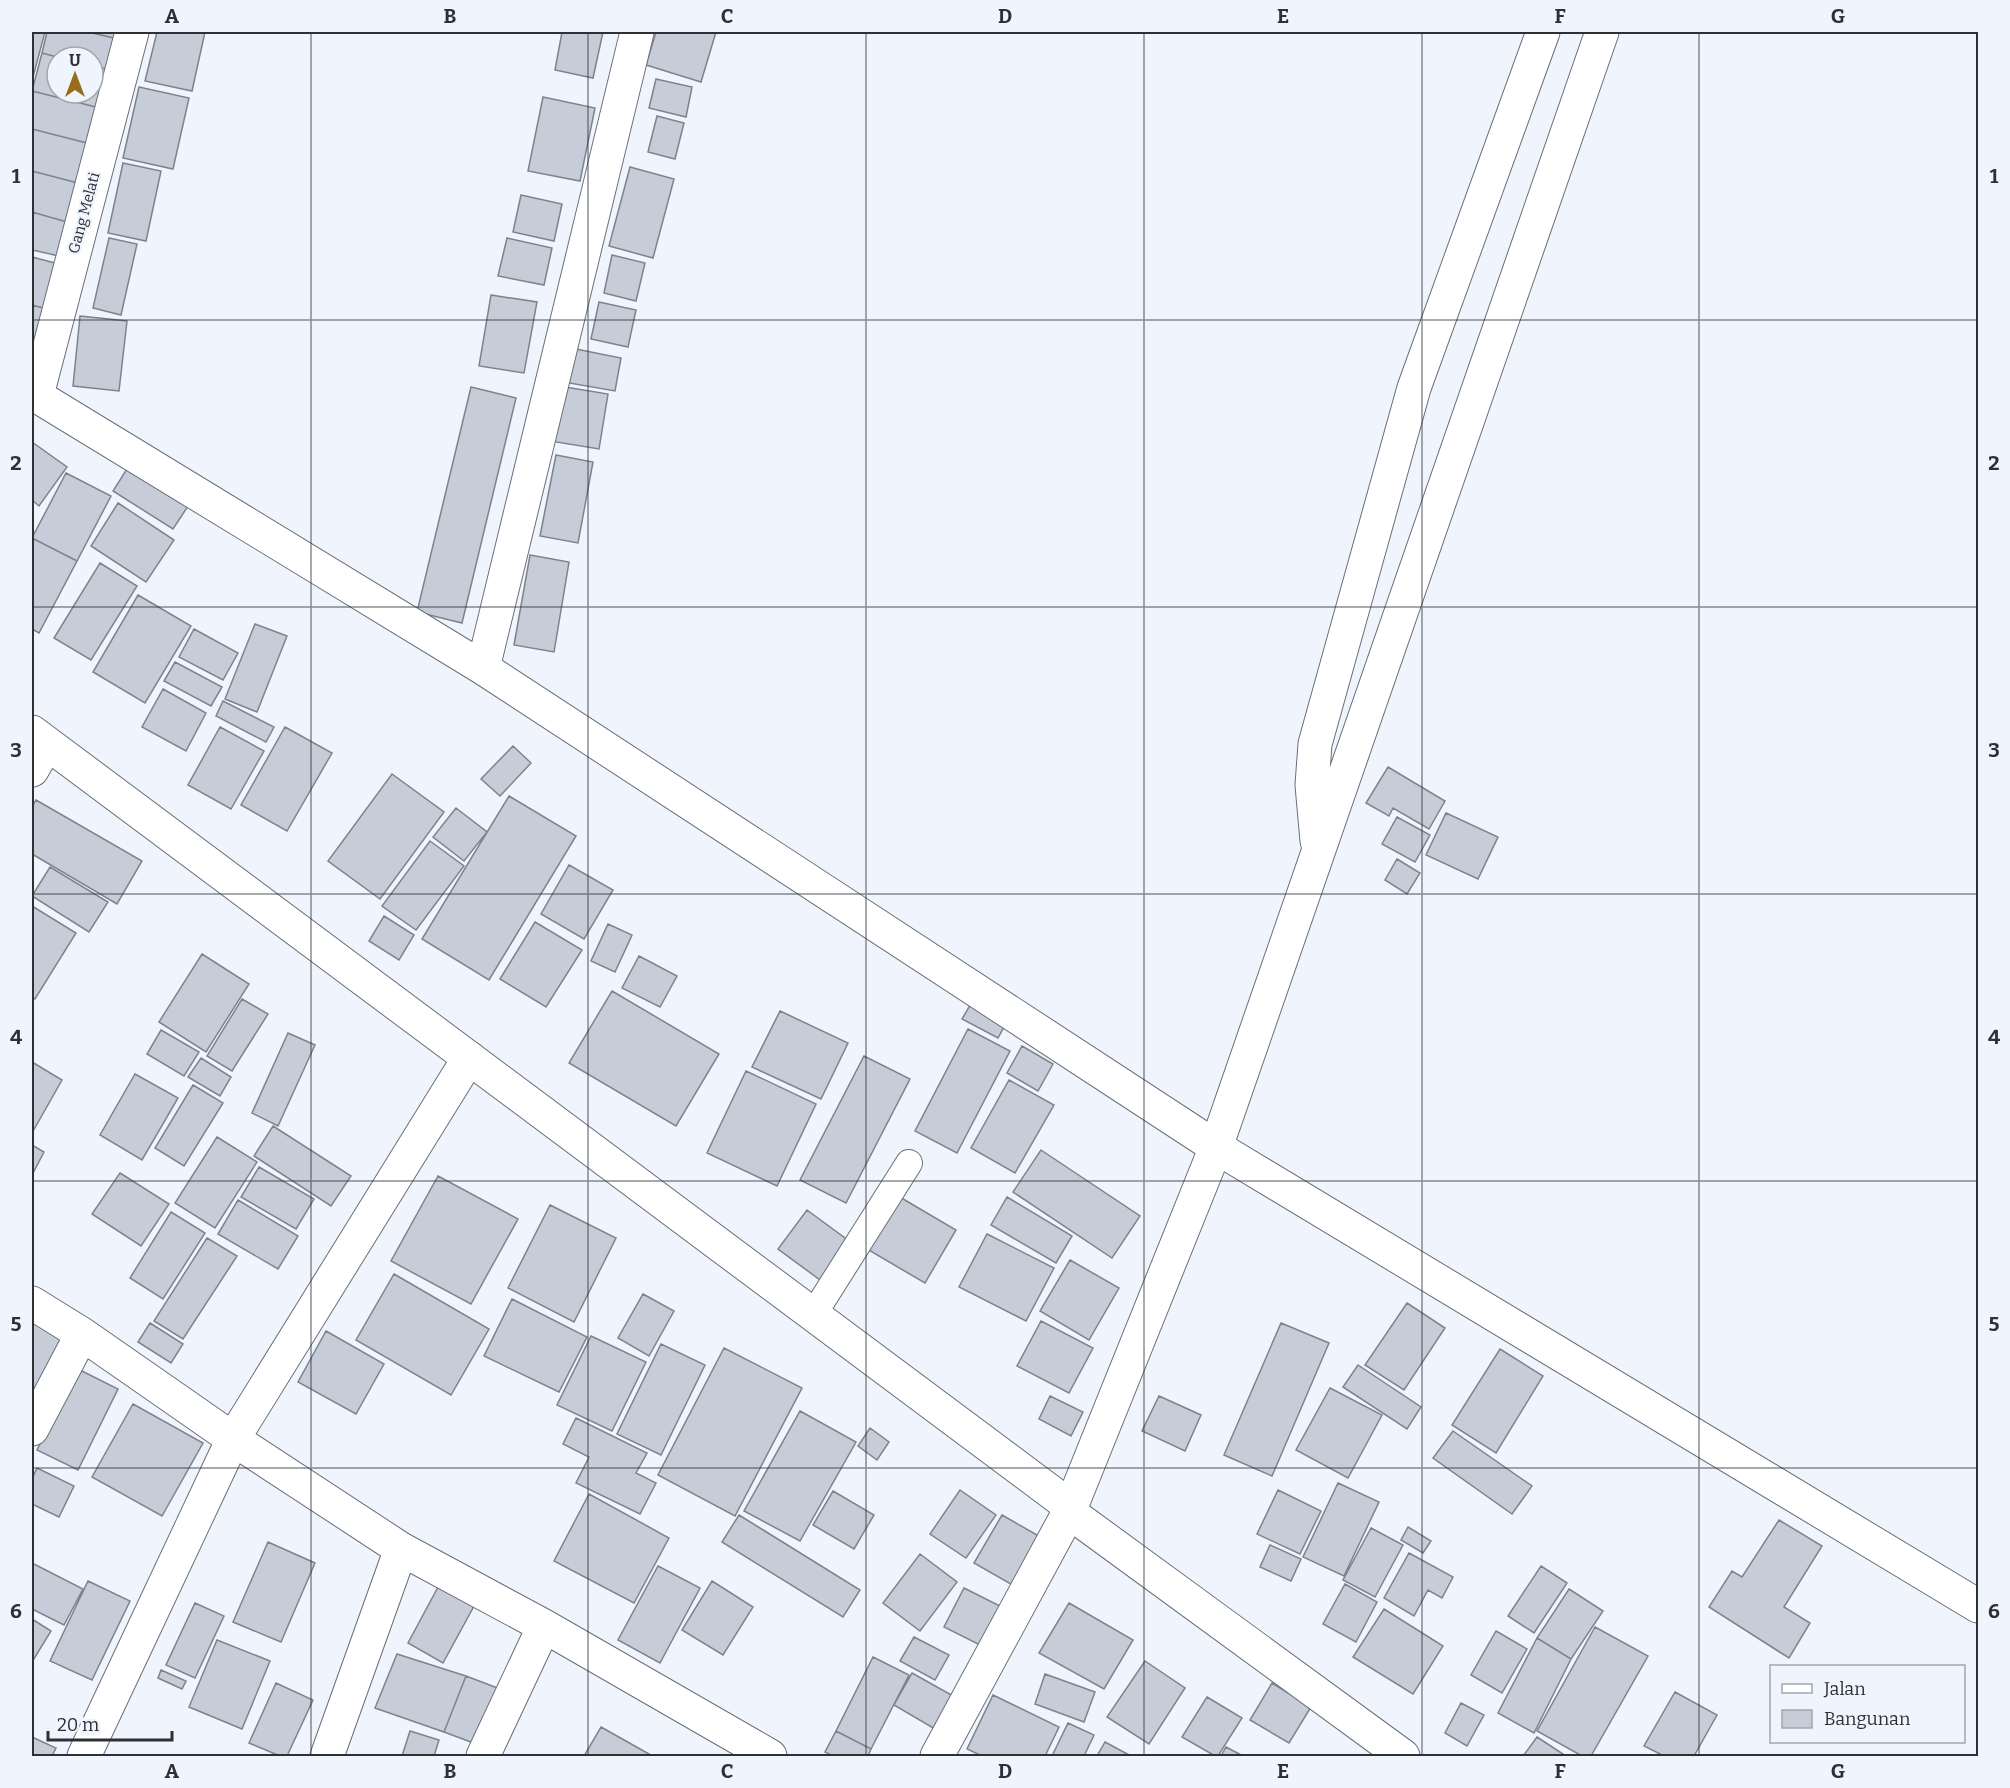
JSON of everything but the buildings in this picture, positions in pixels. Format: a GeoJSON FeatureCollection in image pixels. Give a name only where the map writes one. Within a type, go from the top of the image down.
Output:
{"type":"FeatureCollection","features":[{"type":"Feature","properties":{"kind":"street","name":"Gang Melati"},"geometry":{"type":"LineString","coordinates":[[34,394],[132,32]]}},
{"type":"Feature","properties":{"kind":"street"},"geometry":{"type":"LineString","coordinates":[[483,668],[637,32]]}},
{"type":"Feature","properties":{"kind":"street"},"geometry":{"type":"LineString","coordinates":[[1318,852],[1312,785],[1315,744],[1414,388],[1543,32]]}},
{"type":"Feature","properties":{"kind":"street"},"geometry":{"type":"LineString","coordinates":[[937,1756],[1069,1512],[1216,1147],[1602,32]]}},
{"type":"Feature","properties":{"kind":"street"},"geometry":{"type":"LineString","coordinates":[[34,394],[483,668],[1216,1147],[1978,1606]]}},
{"type":"Feature","properties":{"kind":"street"},"geometry":{"type":"LineString","coordinates":[[37,748],[469,1059],[1063,1501],[1069,1512],[1403,1756]]}},
{"type":"Feature","properties":{"kind":"street"},"geometry":{"type":"LineString","coordinates":[[84,1756],[233,1439],[469,1059]]}},
{"type":"Feature","properties":{"kind":"street"},"geometry":{"type":"LineString","coordinates":[[32,1303],[82,1334],[233,1439],[401,1549],[544,1626],[770,1756]]}},
{"type":"Feature","properties":{"kind":"street"},"geometry":{"type":"LineString","coordinates":[[32,1429],[82,1334]]}},
{"type":"Feature","properties":{"kind":"street"},"geometry":{"type":"LineString","coordinates":[[327,1756],[401,1549]]}},
{"type":"Feature","properties":{"kind":"street"},"geometry":{"type":"LineString","coordinates":[[483,1756],[544,1626]]}},
{"type":"Feature","properties":{"kind":"lane"},"geometry":{"type":"LineString","coordinates":[[813,1315],[909,1163]]}}]}
